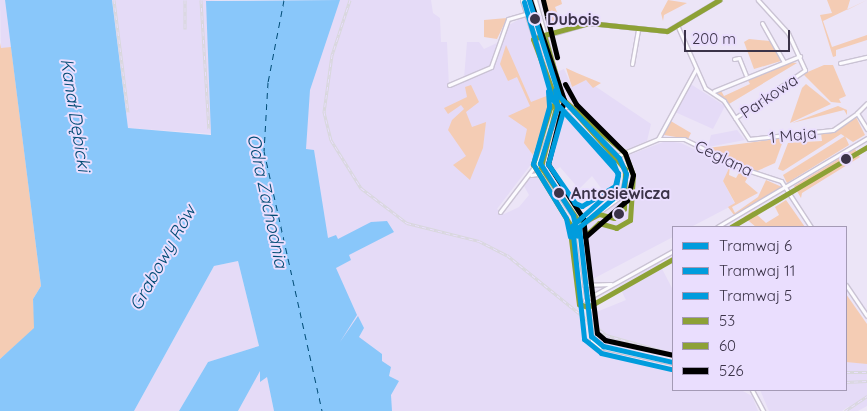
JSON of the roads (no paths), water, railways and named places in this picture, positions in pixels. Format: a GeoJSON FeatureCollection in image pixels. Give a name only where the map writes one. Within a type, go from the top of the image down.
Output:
{"type":"FeatureCollection","features":[{"type":"Feature","properties":{"kind":"street"},"geometry":{"type":"LineString","coordinates":[[522,0],[533,39],[555,94],[556,114]]}},
{"type":"Feature","properties":{"kind":"street"},"geometry":{"type":"LineString","coordinates":[[535,0],[559,91],[570,108],[617,156],[625,171],[625,189],[589,220],[578,233]]}},
{"type":"Feature","properties":{"kind":"street"},"geometry":{"type":"LineString","coordinates":[[533,39],[589,23],[659,32],[678,27],[718,0]]}},
{"type":"Feature","properties":{"kind":"street","name":"Parkowa"},"geometry":{"type":"LineString","coordinates":[[735,118],[805,71],[800,56],[785,29],[758,0]]}},
{"type":"Feature","properties":{"kind":"street"},"geometry":{"type":"LineString","coordinates":[[449,85],[491,67],[508,19],[526,14]]}},
{"type":"Feature","properties":{"kind":"street"},"geometry":{"type":"LineString","coordinates":[[762,23],[784,62]]}},
{"type":"Feature","properties":{"kind":"street","name":"1 Maja"},"geometry":{"type":"LineString","coordinates":[[678,27],[706,89],[723,99],[743,133],[752,140],[810,134],[838,128],[867,103]]}},
{"type":"Feature","properties":{"kind":"street"},"geometry":{"type":"LineString","coordinates":[[632,64],[638,29]]}},
{"type":"Feature","properties":{"kind":"street"},"geometry":{"type":"LineString","coordinates":[[714,91],[746,75],[800,56]]}},
{"type":"Feature","properties":{"kind":"street"},"geometry":{"type":"LineString","coordinates":[[840,63],[867,57]]}},
{"type":"Feature","properties":{"kind":"street"},"geometry":{"type":"LineString","coordinates":[[734,59],[739,58],[746,75]]}},
{"type":"Feature","properties":{"kind":"street"},"geometry":{"type":"LineString","coordinates":[[617,156],[658,139],[696,69]]}},
{"type":"Feature","properties":{"kind":"street"},"geometry":{"type":"LineString","coordinates":[[500,212],[524,184],[540,157],[556,114],[562,106],[570,108]]}},
{"type":"Feature","properties":{"kind":"street"},"geometry":{"type":"LineString","coordinates":[[857,113],[867,129]]}},
{"type":"Feature","properties":{"kind":"street","name":"1 Maja"},"geometry":{"type":"LineString","coordinates":[[719,226],[867,138]]}},
{"type":"Feature","properties":{"kind":"street","name":"Ceglana"},"geometry":{"type":"LineString","coordinates":[[658,139],[684,139],[787,187]]}},
{"type":"Feature","properties":{"kind":"street"},"geometry":{"type":"LineString","coordinates":[[540,157],[545,174],[574,214],[580,220],[589,220]]}},
{"type":"Feature","properties":{"kind":"street"},"geometry":{"type":"LineString","coordinates":[[528,177],[538,172],[545,174]]}},
{"type":"Feature","properties":{"kind":"street"},"geometry":{"type":"LineString","coordinates":[[787,187],[810,226]]}},
{"type":"Feature","properties":{"kind":"street"},"geometry":{"type":"LineString","coordinates":[[574,214],[578,233],[590,337],[602,347],[672,363]]}},
{"type":"Feature","properties":{"kind":"street"},"geometry":{"type":"LineString","coordinates":[[585,300],[672,252]]}},
{"type":"Feature","properties":{"kind":"street"},"geometry":{"type":"LineString","coordinates":[[584,286],[619,281]]}},
{"type":"Feature","properties":{"kind":"street"},"geometry":{"type":"LineString","coordinates":[[847,286],[867,316]]}},
{"type":"Feature","properties":{"kind":"street"},"geometry":{"type":"LineString","coordinates":[[753,391],[763,411]]}},
{"type":"Feature","properties":{"kind":"water"},"geometry":{"type":"Polygon","coordinates":[[[5,0],[112,0],[128,128],[211,135],[206,1],[340,0],[310,90],[306,149],[314,150],[328,238],[336,235],[338,239],[371,222],[387,221],[394,232],[349,255],[351,260],[336,268],[357,315],[340,342],[358,316],[364,328],[359,337],[382,354],[382,361],[391,367],[389,376],[399,381],[391,395],[392,411],[274,411],[267,377],[260,382],[260,371],[238,411],[179,411],[208,362],[259,346],[238,261],[214,266],[134,411],[0,411],[0,359],[34,328],[33,299],[41,286],[5,0]]]}},
{"type":"Feature","properties":{"kind":"tram line","name":"6"},"geometry":{"type":"LineString","coordinates":[[529,0],[559,96],[619,158],[626,174],[623,190],[579,227],[591,336],[603,346],[672,362]]}},
{"type":"Feature","properties":{"kind":"tram line","name":"11"},"geometry":{"type":"LineString","coordinates":[[524,2],[552,99],[613,162],[618,175],[616,186],[572,226],[584,339],[601,353],[671,369]]}},
{"type":"Feature","properties":{"kind":"tram line","name":"6"},"geometry":{"type":"LineString","coordinates":[[555,90],[557,108],[540,163],[573,215],[577,236]]}},
{"type":"Feature","properties":{"kind":"tram line","name":"11"},"geometry":{"type":"LineString","coordinates":[[548,91],[549,107],[533,164],[566,218],[570,237]]}},
{"type":"Feature","properties":{"kind":"tram line"},"geometry":{"type":"LineString","coordinates":[[554,119],[563,111],[576,115]]}},
{"type":"Feature","properties":{"kind":"tram line","name":"5"},"geometry":{"type":"LineString","coordinates":[[563,111],[618,173],[615,186],[582,206],[575,203],[548,164],[563,111]]}},
{"type":"Feature","properties":{"kind":"railway"},"geometry":{"type":"LineString","coordinates":[[114,0],[128,112]]}},
{"type":"Feature","properties":{"kind":"railway"},"geometry":{"type":"LineString","coordinates":[[185,0],[185,29]]}},
{"type":"Feature","properties":{"kind":"railway"},"geometry":{"type":"LineString","coordinates":[[201,0],[209,129]]}},
{"type":"Feature","properties":{"kind":"railway"},"geometry":{"type":"LineString","coordinates":[[350,0],[332,55],[324,112],[331,140],[361,188],[407,223],[479,241],[507,255],[606,335],[672,354]]}},
{"type":"Feature","properties":{"kind":"railway"},"geometry":{"type":"LineString","coordinates":[[847,372],[867,372]]}},
{"type":"Feature","properties":{"kind":"railway"},"geometry":{"type":"LineString","coordinates":[[847,382],[867,381]]}},
{"type":"Feature","properties":{"kind":"railway"},"geometry":{"type":"LineString","coordinates":[[845,411],[867,396]]}},
{"type":"Feature","properties":{"kind":"place","name":"Dubois"},"geometry":{"type":"Point","coordinates":[535,19]}},
{"type":"Feature","properties":{"kind":"place","name":"Antosiewicza"},"geometry":{"type":"Point","coordinates":[559,193]}},
{"type":"Feature","properties":{"kind":"water label","name":"Kanał Dębicki"},"geometry":{"type":"Point","coordinates":[75,115]}},
{"type":"Feature","properties":{"kind":"water label","name":"Odra Zachodnia"},"geometry":{"type":"Point","coordinates":[267,201]}},
{"type":"Feature","properties":{"kind":"water label","name":"Grabowy Rów"},"geometry":{"type":"Point","coordinates":[163,258]}}]}
